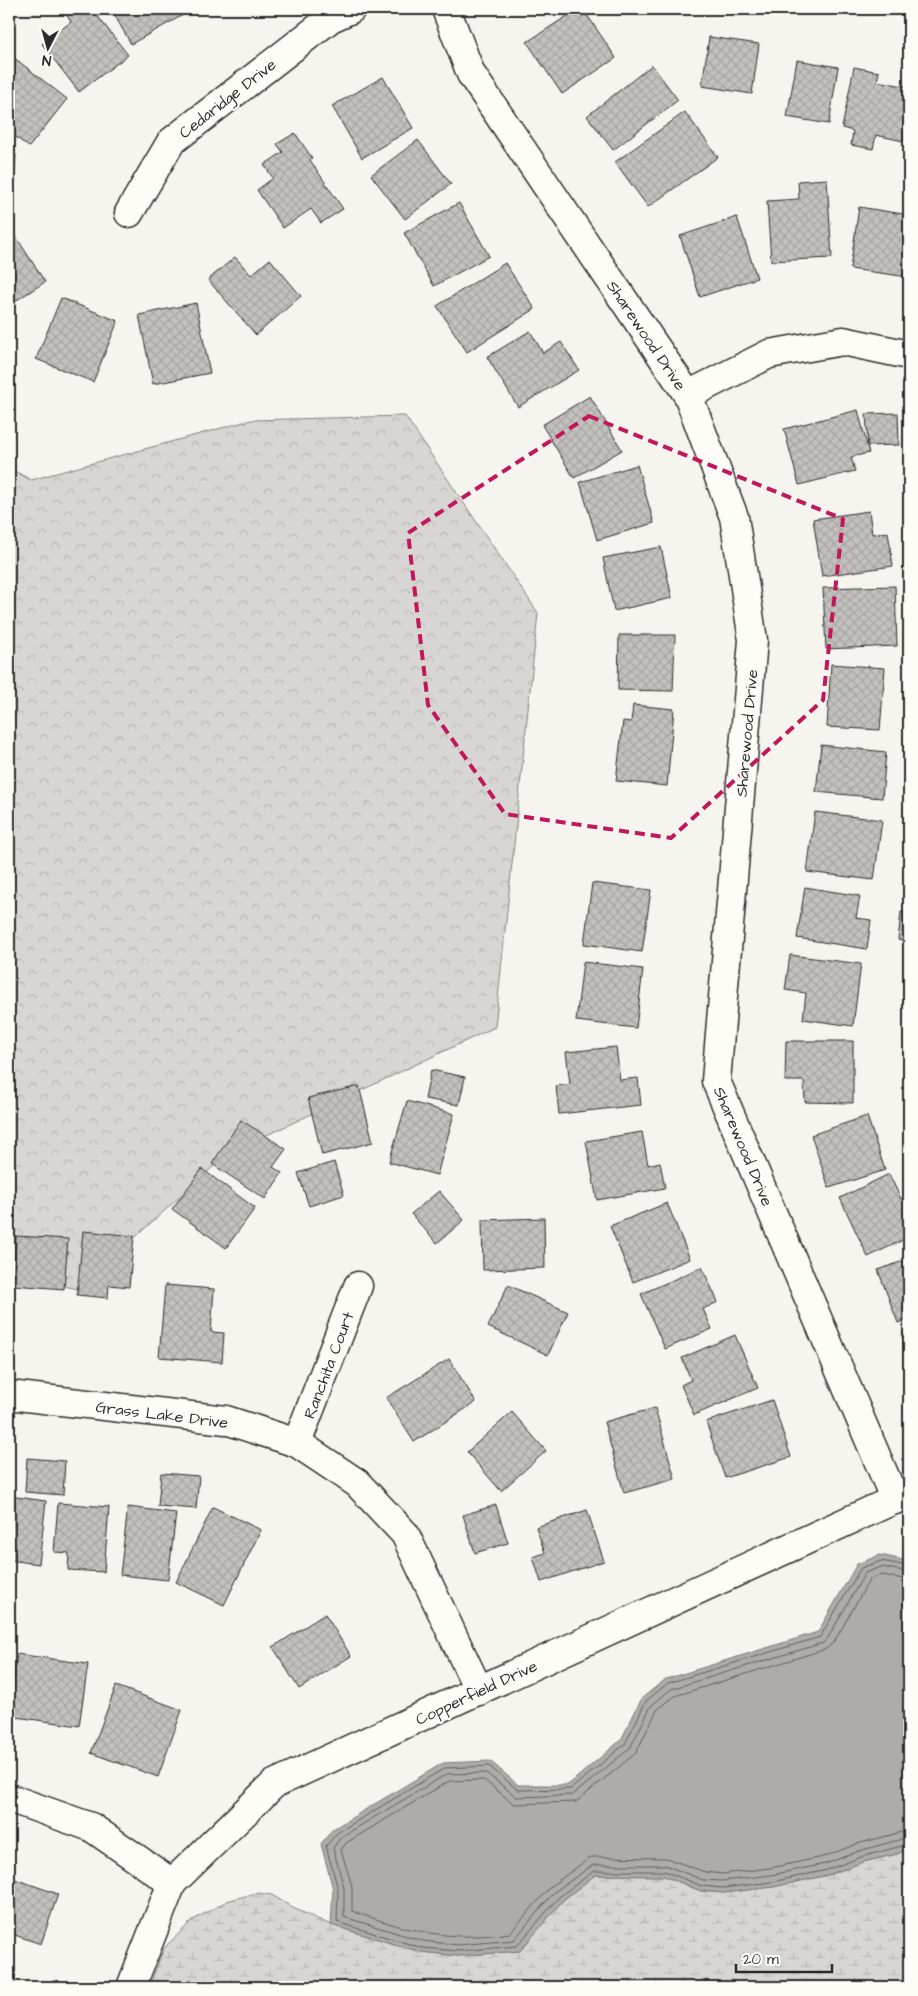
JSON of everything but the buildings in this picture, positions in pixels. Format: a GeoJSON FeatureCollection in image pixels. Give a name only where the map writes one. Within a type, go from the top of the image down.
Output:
{"type":"FeatureCollection","features":[{"type":"Feature","properties":{"kind":"street","name":"Cedaridge Drive"},"geometry":{"type":"LineString","coordinates":[[129,213],[172,142],[331,18],[351,9]]}},
{"type":"Feature","properties":{"kind":"street","name":"Sharewood Drive"},"geometry":{"type":"LineString","coordinates":[[446,9],[471,74],[688,395],[734,517],[753,640],[716,1081],[902,1497]]}},
{"type":"Feature","properties":{"kind":"street"},"geometry":{"type":"LineString","coordinates":[[688,395],[769,354],[843,341],[909,355]]}},
{"type":"Feature","properties":{"kind":"street","name":"Ranchita Court"},"geometry":{"type":"LineString","coordinates":[[297,1443],[358,1286]]}},
{"type":"Feature","properties":{"kind":"street","name":"Grass Lake Drive"},"geometry":{"type":"LineString","coordinates":[[9,1395],[226,1420],[297,1443],[357,1482],[405,1534],[479,1691]]}},
{"type":"Feature","properties":{"kind":"street","name":"Copperfield Drive"},"geometry":{"type":"LineString","coordinates":[[131,1987],[172,1883],[274,1784],[902,1497]]}},
{"type":"Feature","properties":{"kind":"street"},"geometry":{"type":"LineString","coordinates":[[9,1798],[91,1827],[172,1883]]}},
{"type":"Feature","properties":{"kind":"highlighted area"},"geometry":{"type":"Polygon","coordinates":[[[589,416],[843,519],[823,700],[671,838],[505,814],[428,705],[408,533],[589,416]]]}},
{"type":"Feature","properties":{"kind":"green space"},"geometry":{"type":"Polygon","coordinates":[[[405,416],[538,613],[495,1027],[227,1154],[78,1289],[9,1274],[9,468],[31,480],[251,420],[405,416]]]}},
{"type":"Feature","properties":{"kind":"green space"},"geometry":{"type":"Polygon","coordinates":[[[909,1848],[909,1987],[149,1987],[164,1948],[193,1920],[227,1901],[256,1893],[272,1895],[293,1908],[331,1925],[421,1952],[458,1956],[520,1951],[563,1900],[595,1875],[664,1876],[701,1891],[723,1893],[773,1887],[828,1875],[863,1862],[897,1854],[909,1848]]]}},
{"type":"Feature","properties":{"kind":"water"},"geometry":{"type":"Polygon","coordinates":[[[880,1555],[908,1561],[909,1848],[897,1854],[863,1862],[828,1875],[773,1887],[723,1893],[701,1891],[664,1876],[595,1875],[563,1900],[520,1951],[458,1956],[421,1952],[331,1925],[333,1889],[321,1844],[333,1829],[443,1763],[490,1761],[518,1785],[568,1785],[621,1740],[642,1698],[666,1679],[818,1632],[857,1564],[880,1555]]]}}]}
